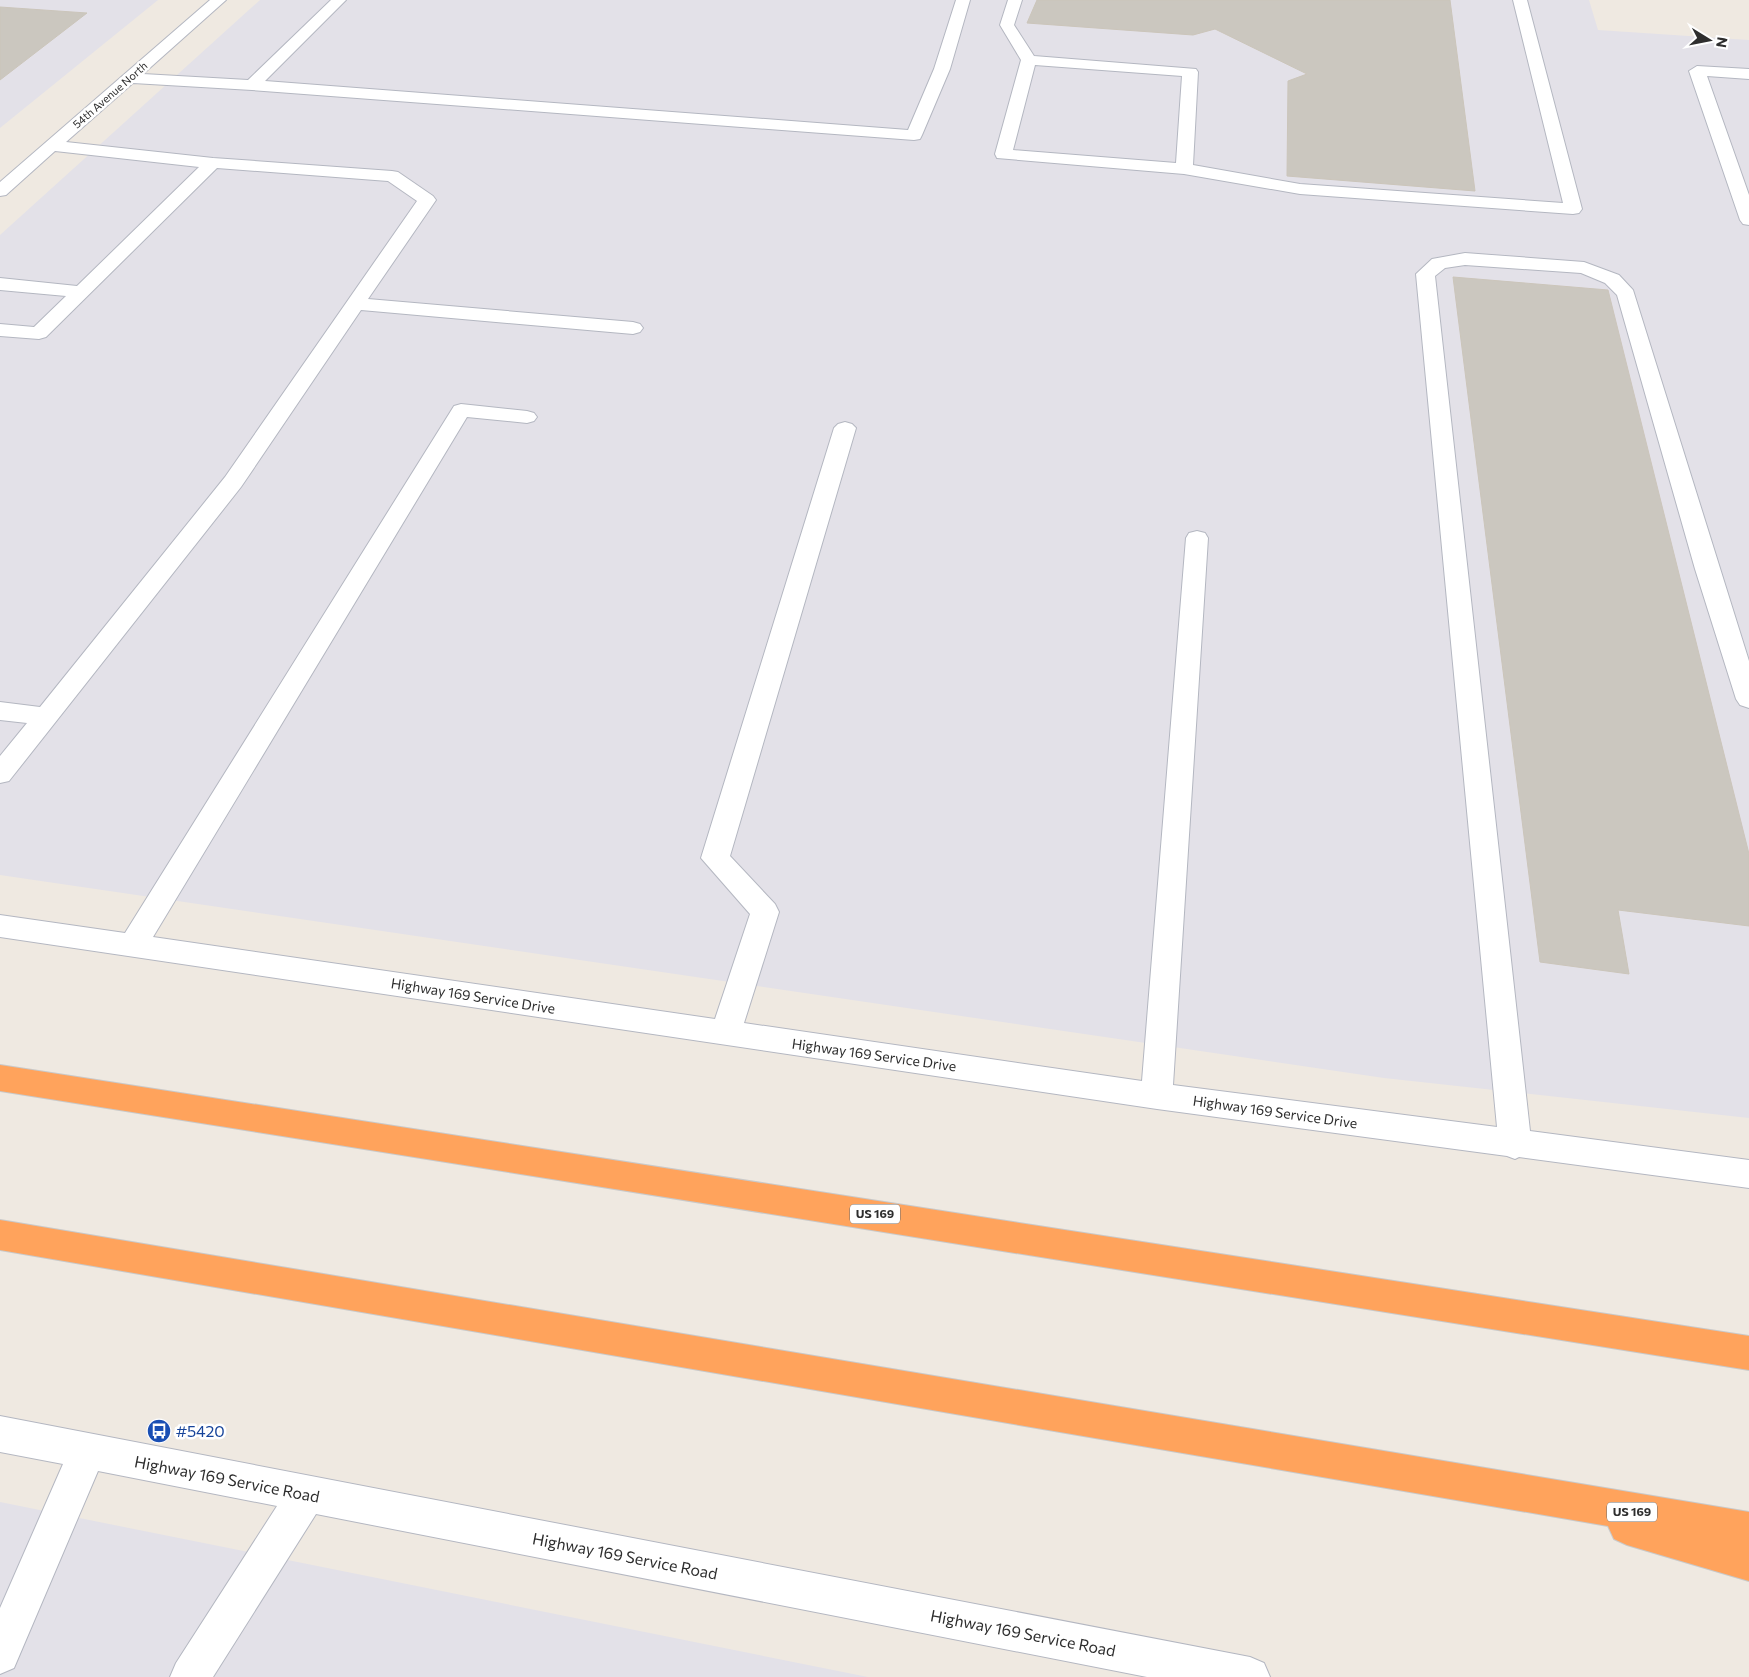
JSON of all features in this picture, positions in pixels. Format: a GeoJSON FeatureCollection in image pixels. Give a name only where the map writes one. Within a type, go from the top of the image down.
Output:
{"type":"FeatureCollection","features":[{"type":"Feature","properties":{"kind":"highway","name":"US 169"},"geometry":{"type":"LineString","coordinates":[[0,1078],[1749,1353]]}},
{"type":"Feature","properties":{"kind":"highway","name":"US 169"},"geometry":{"type":"LineString","coordinates":[[0,1235],[1749,1531]]}},
{"type":"Feature","properties":{"kind":"highway"},"geometry":{"type":"LineString","coordinates":[[1516,1492],[1749,1562]]}},
{"type":"Feature","properties":{"kind":"street","name":"54th Avenue North"},"geometry":{"type":"LineString","coordinates":[[0,190],[219,0]]}},
{"type":"Feature","properties":{"kind":"street"},"geometry":{"type":"LineString","coordinates":[[252,85],[339,0]]}},
{"type":"Feature","properties":{"kind":"street"},"geometry":{"type":"LineString","coordinates":[[129,78],[252,85],[914,136],[942,69],[963,0]]}},
{"type":"Feature","properties":{"kind":"street"},"geometry":{"type":"LineString","coordinates":[[1015,0],[1007,25],[1029,60],[1003,154],[1184,169],[1300,189],[1573,209],[1520,0]]}},
{"type":"Feature","properties":{"kind":"street"},"geometry":{"type":"LineString","coordinates":[[1029,60],[1190,72],[1184,169]]}},
{"type":"Feature","properties":{"kind":"street"},"geometry":{"type":"LineString","coordinates":[[1749,74],[1698,71],[1749,220]]}},
{"type":"Feature","properties":{"kind":"street"},"geometry":{"type":"LineString","coordinates":[[0,774],[233,482],[427,200],[392,176],[213,163],[52,146]]}},
{"type":"Feature","properties":{"kind":"street"},"geometry":{"type":"LineString","coordinates":[[0,330],[39,333],[213,163]]}},
{"type":"Feature","properties":{"kind":"street"},"geometry":{"type":"LineString","coordinates":[[1515,1145],[1425,274],[1439,263],[1465,258],[1584,268],[1612,279],[1626,294],[1707,569],[1749,699]]}},
{"type":"Feature","properties":{"kind":"street"},"geometry":{"type":"LineString","coordinates":[[0,284],[82,292]]}},
{"type":"Feature","properties":{"kind":"street"},"geometry":{"type":"LineString","coordinates":[[356,304],[633,328]]}},
{"type":"Feature","properties":{"kind":"street"},"geometry":{"type":"LineString","coordinates":[[134,944],[460,410],[527,417]]}},
{"type":"Feature","properties":{"kind":"street"},"geometry":{"type":"LineString","coordinates":[[726,1034],[765,912],[715,858],[845,428]]}},
{"type":"Feature","properties":{"kind":"street"},"geometry":{"type":"LineString","coordinates":[[1157,1096],[1197,538]]}},
{"type":"Feature","properties":{"kind":"street"},"geometry":{"type":"LineString","coordinates":[[0,711],[46,716]]}},
{"type":"Feature","properties":{"kind":"street","name":"Highway 169 Service Drive"},"geometry":{"type":"LineString","coordinates":[[0,926],[134,944],[726,1034],[1157,1096],[1515,1145],[1749,1174]]}},
{"type":"Feature","properties":{"kind":"street","name":"Highway 169 Service Road"},"geometry":{"type":"LineString","coordinates":[[0,1434],[1250,1677]]}},
{"type":"Feature","properties":{"kind":"street"},"geometry":{"type":"LineString","coordinates":[[0,1654],[88,1451]]}},
{"type":"Feature","properties":{"kind":"street"},"geometry":{"type":"LineString","coordinates":[[190,1677],[307,1494]]}},
{"type":"Feature","properties":{"kind":"shaded area"},"geometry":{"type":"Polygon","coordinates":[[[0,0],[158,0],[0,128],[0,0]]]}},
{"type":"Feature","properties":{"kind":"shaded area"},"geometry":{"type":"Polygon","coordinates":[[[260,0],[1589,0],[1598,30],[1749,40],[1749,1118],[1384,1078],[0,875],[0,235],[260,0]]]}},
{"type":"Feature","properties":{"kind":"shaded area"},"geometry":{"type":"Polygon","coordinates":[[[0,1502],[868,1677],[0,1677],[0,1502]]]}},
{"type":"Feature","properties":{"kind":"building"},"geometry":{"type":"Polygon","coordinates":[[[1037,0],[1450,0],[1475,191],[1287,176],[1288,81],[1307,74],[1215,29],[1193,35],[1027,23],[1037,0]]]}},
{"type":"Feature","properties":{"kind":"building"},"geometry":{"type":"Polygon","coordinates":[[[0,7],[87,13],[0,80],[0,7]]]}},
{"type":"Feature","properties":{"kind":"building"},"geometry":{"type":"Polygon","coordinates":[[[1453,277],[1608,290],[1749,854],[1749,926],[1618,910],[1629,974],[1540,962],[1453,277]]]}},
{"type":"Feature","properties":{"kind":"place","name":"#5420"},"geometry":{"type":"Point","coordinates":[159,1431]}}]}
